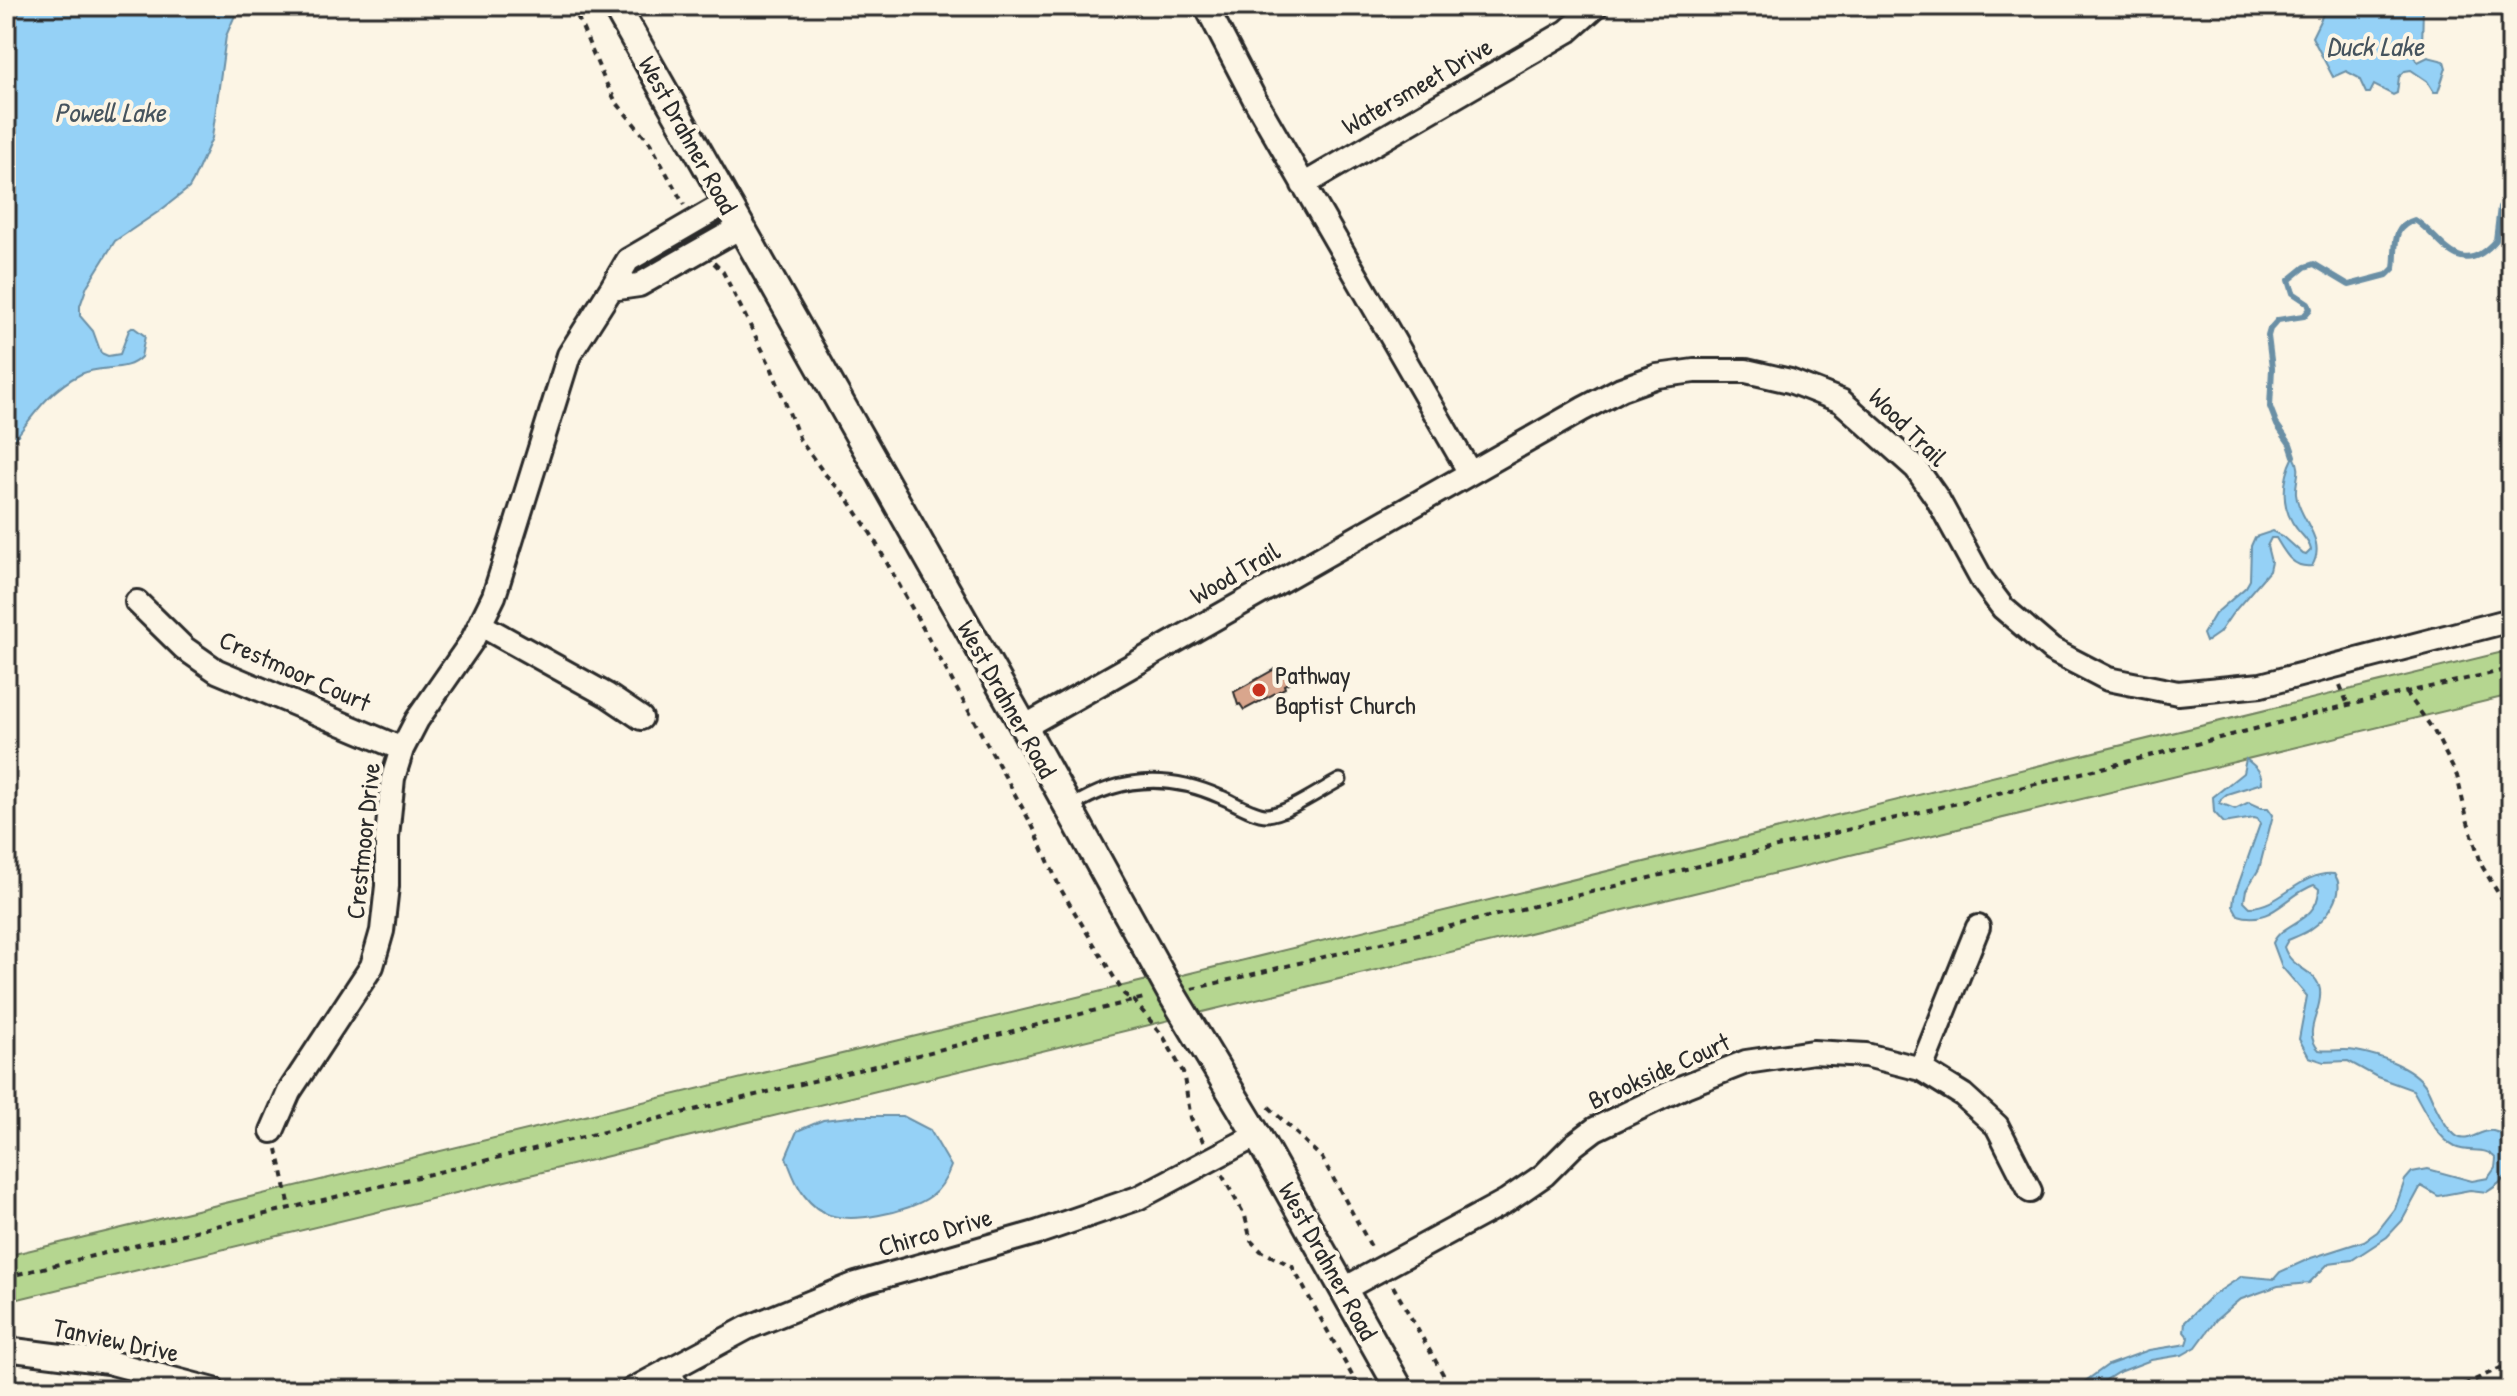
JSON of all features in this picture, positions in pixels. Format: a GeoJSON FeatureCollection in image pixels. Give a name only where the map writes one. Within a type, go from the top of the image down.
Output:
{"type":"FeatureCollection","features":[{"type":"Feature","properties":{"kind":"street","name":"West Drahner Road"},"geometry":{"type":"LineString","coordinates":[[616,6],[1069,808],[1181,990],[1257,1135],[1400,1390]]}},
{"type":"Feature","properties":{"kind":"street"},"geometry":{"type":"LineString","coordinates":[[1206,6],[1303,185],[1470,473]]}},
{"type":"Feature","properties":{"kind":"street","name":"Watersmeet Drive"},"geometry":{"type":"LineString","coordinates":[[1303,185],[1568,31],[1596,6]]}},
{"type":"Feature","properties":{"kind":"street","name":"Crestmoor Drive"},"geometry":{"type":"LineString","coordinates":[[272,1131],[289,1092],[372,966],[382,931],[393,778],[402,749],[417,720],[481,625],[494,596],[569,355],[628,260],[726,203]]}},
{"type":"Feature","properties":{"kind":"street"},"geometry":{"type":"LineString","coordinates":[[611,289],[639,285],[739,228]]}},
{"type":"Feature","properties":{"kind":"street","name":"Wood Trail"},"geometry":{"type":"LineString","coordinates":[[1024,727],[1608,396],[1657,376],[1694,371],[1746,371],[1790,381],[1841,401],[1916,468],[1982,580],[2003,608],[2052,650],[2108,679],[2178,693],[2261,685],[2511,620]]}},
{"type":"Feature","properties":{"kind":"street","name":"Crestmoor Court"},"geometry":{"type":"LineString","coordinates":[[137,602],[184,648],[217,671],[402,749]]}},
{"type":"Feature","properties":{"kind":"street"},"geometry":{"type":"LineString","coordinates":[[481,625],[607,695],[641,718]]}},
{"type":"Feature","properties":{"kind":"street"},"geometry":{"type":"LineString","coordinates":[[1921,1069],[1978,927]]}},
{"type":"Feature","properties":{"kind":"street","name":"Brookside Court"},"geometry":{"type":"LineString","coordinates":[[1344,1289],[1506,1201],[1544,1175],[1595,1129],[1685,1086],[1746,1062],[1813,1052],[1866,1055],[1921,1069],[1963,1095],[1997,1126],[2030,1191]]}},
{"type":"Feature","properties":{"kind":"street","name":"Chirco Drive"},"geometry":{"type":"LineString","coordinates":[[632,1390],[747,1328],[856,1284],[1039,1232],[1138,1198],[1257,1135]]}},
{"type":"Feature","properties":{"kind":"street","name":"Tanview Drive"},"geometry":{"type":"LineString","coordinates":[[6,1349],[108,1362],[214,1390]]}},
{"type":"Feature","properties":{"kind":"street"},"geometry":{"type":"LineString","coordinates":[[668,1370],[679,1390]]}},
{"type":"Feature","properties":{"kind":"lane"},"geometry":{"type":"LineString","coordinates":[[1069,808],[1089,795],[1133,782],[1176,781],[1204,789],[1266,815],[1285,809],[1340,780]]}},
{"type":"Feature","properties":{"kind":"path"},"geometry":{"type":"LineString","coordinates":[[573,6],[616,102],[650,143],[693,222]]}},
{"type":"Feature","properties":{"kind":"path"},"geometry":{"type":"LineString","coordinates":[[701,250],[723,272],[771,367],[800,440],[848,499],[871,534],[1033,827],[1060,888],[1124,994],[1134,1001],[1163,1036],[1183,1072],[1191,1118],[1245,1216],[1251,1241],[1261,1251],[1292,1266],[1360,1390]]}},
{"type":"Feature","properties":{"kind":"path"},"geometry":{"type":"LineString","coordinates":[[6,1277],[2406,692],[2511,669]]}},
{"type":"Feature","properties":{"kind":"path"},"geometry":{"type":"LineString","coordinates":[[2406,692],[2434,731],[2457,776],[2482,866],[2511,915]]}},
{"type":"Feature","properties":{"kind":"path"},"geometry":{"type":"LineString","coordinates":[[1181,990],[1198,1002]]}},
{"type":"Feature","properties":{"kind":"path"},"geometry":{"type":"LineString","coordinates":[[1261,1099],[1322,1158],[1452,1390]]}},
{"type":"Feature","properties":{"kind":"path"},"geometry":{"type":"LineString","coordinates":[[272,1131],[290,1207]]}},
{"type":"Feature","properties":{"kind":"path"},"geometry":{"type":"LineString","coordinates":[[2453,1390],[2511,1363]]}},
{"type":"Feature","properties":{"kind":"green space"},"geometry":{"type":"Polygon","coordinates":[[[2511,650],[2511,695],[6,1302],[6,1256],[1160,977],[1162,980],[2511,650]]]}},
{"type":"Feature","properties":{"kind":"water","name":"Powell Lake"},"geometry":{"type":"Polygon","coordinates":[[[6,6],[239,6],[226,36],[212,138],[193,181],[189,188],[161,210],[115,241],[87,286],[80,306],[80,316],[93,331],[101,353],[108,356],[120,354],[133,327],[145,336],[141,357],[128,365],[89,371],[69,381],[39,408],[6,450],[6,6]]]}},
{"type":"Feature","properties":{"kind":"water","name":"Duck Lake"},"geometry":{"type":"Polygon","coordinates":[[[2327,6],[2339,6],[2337,11],[2340,12],[2349,8],[2361,13],[2368,6],[2423,6],[2422,49],[2414,44],[2410,52],[2418,62],[2428,57],[2444,61],[2446,68],[2438,92],[2434,92],[2427,81],[2411,70],[2399,77],[2397,93],[2393,95],[2374,85],[2370,93],[2366,93],[2359,78],[2346,71],[2333,77],[2312,37],[2327,6]]]}},
{"type":"Feature","properties":{"kind":"water"},"geometry":{"type":"Polygon","coordinates":[[[2294,456],[2298,466],[2298,503],[2317,547],[2312,566],[2295,562],[2276,538],[2271,538],[2267,546],[2271,562],[2269,571],[2219,633],[2206,642],[2203,634],[2215,614],[2250,580],[2251,546],[2255,537],[2273,531],[2303,554],[2311,550],[2291,521],[2285,503],[2285,484],[2294,456]]]}},
{"type":"Feature","properties":{"kind":"water"},"geometry":{"type":"Polygon","coordinates":[[[2246,759],[2259,772],[2262,783],[2227,794],[2220,803],[2235,809],[2249,802],[2268,808],[2273,815],[2259,869],[2246,890],[2244,901],[2250,907],[2261,905],[2322,875],[2334,874],[2338,881],[2337,896],[2329,912],[2311,929],[2288,940],[2284,947],[2287,955],[2318,983],[2320,998],[2312,1028],[2314,1043],[2319,1050],[2365,1053],[2387,1059],[2408,1070],[2424,1084],[2445,1123],[2458,1137],[2466,1138],[2489,1131],[2504,1136],[2512,1152],[2511,1165],[2505,1177],[2487,1192],[2470,1190],[2438,1196],[2421,1186],[2402,1221],[2387,1237],[2352,1260],[2329,1263],[2309,1283],[2278,1286],[2239,1300],[2216,1320],[2196,1347],[2182,1355],[2151,1360],[2117,1373],[2090,1390],[2073,1390],[2108,1365],[2149,1350],[2187,1344],[2189,1338],[2184,1332],[2185,1322],[2209,1298],[2242,1276],[2274,1279],[2280,1272],[2311,1258],[2364,1241],[2377,1232],[2395,1209],[2405,1180],[2412,1172],[2428,1169],[2472,1181],[2488,1178],[2495,1168],[2496,1159],[2487,1152],[2461,1149],[2448,1142],[2413,1090],[2377,1077],[2348,1061],[2324,1062],[2309,1057],[2299,1039],[2307,996],[2282,967],[2273,943],[2284,930],[2313,909],[2319,889],[2314,885],[2260,916],[2238,915],[2233,906],[2234,897],[2260,824],[2254,818],[2224,823],[2214,812],[2213,797],[2243,773],[2246,759]]]}},
{"type":"Feature","properties":{"kind":"water"},"geometry":{"type":"Polygon","coordinates":[[[903,1116],[930,1130],[951,1166],[938,1190],[909,1207],[862,1217],[834,1216],[809,1202],[795,1180],[786,1157],[797,1131],[823,1120],[903,1116]]]}},
{"type":"Feature","properties":{"kind":"building","name":"Pathway Baptist Church"},"geometry":{"type":"Polygon","coordinates":[[[1285,667],[1292,681],[1284,685],[1285,688],[1244,710],[1238,705],[1234,692],[1275,669],[1276,672],[1285,667]]]}},
{"type":"Feature","properties":{"kind":"waterway"},"geometry":{"type":"LineString","coordinates":[[2294,456],[2270,407],[2270,329],[2278,320],[2304,316],[2310,309],[2308,303],[2293,293],[2289,280],[2314,264],[2349,285],[2387,275],[2394,268],[2398,233],[2407,223],[2415,220],[2452,252],[2461,257],[2472,257],[2496,240],[2500,207],[2511,199]]}},
{"type":"Feature","properties":{"kind":"place","name":"Pathway Baptist Church"},"geometry":{"type":"Point","coordinates":[1259,690]}}]}
